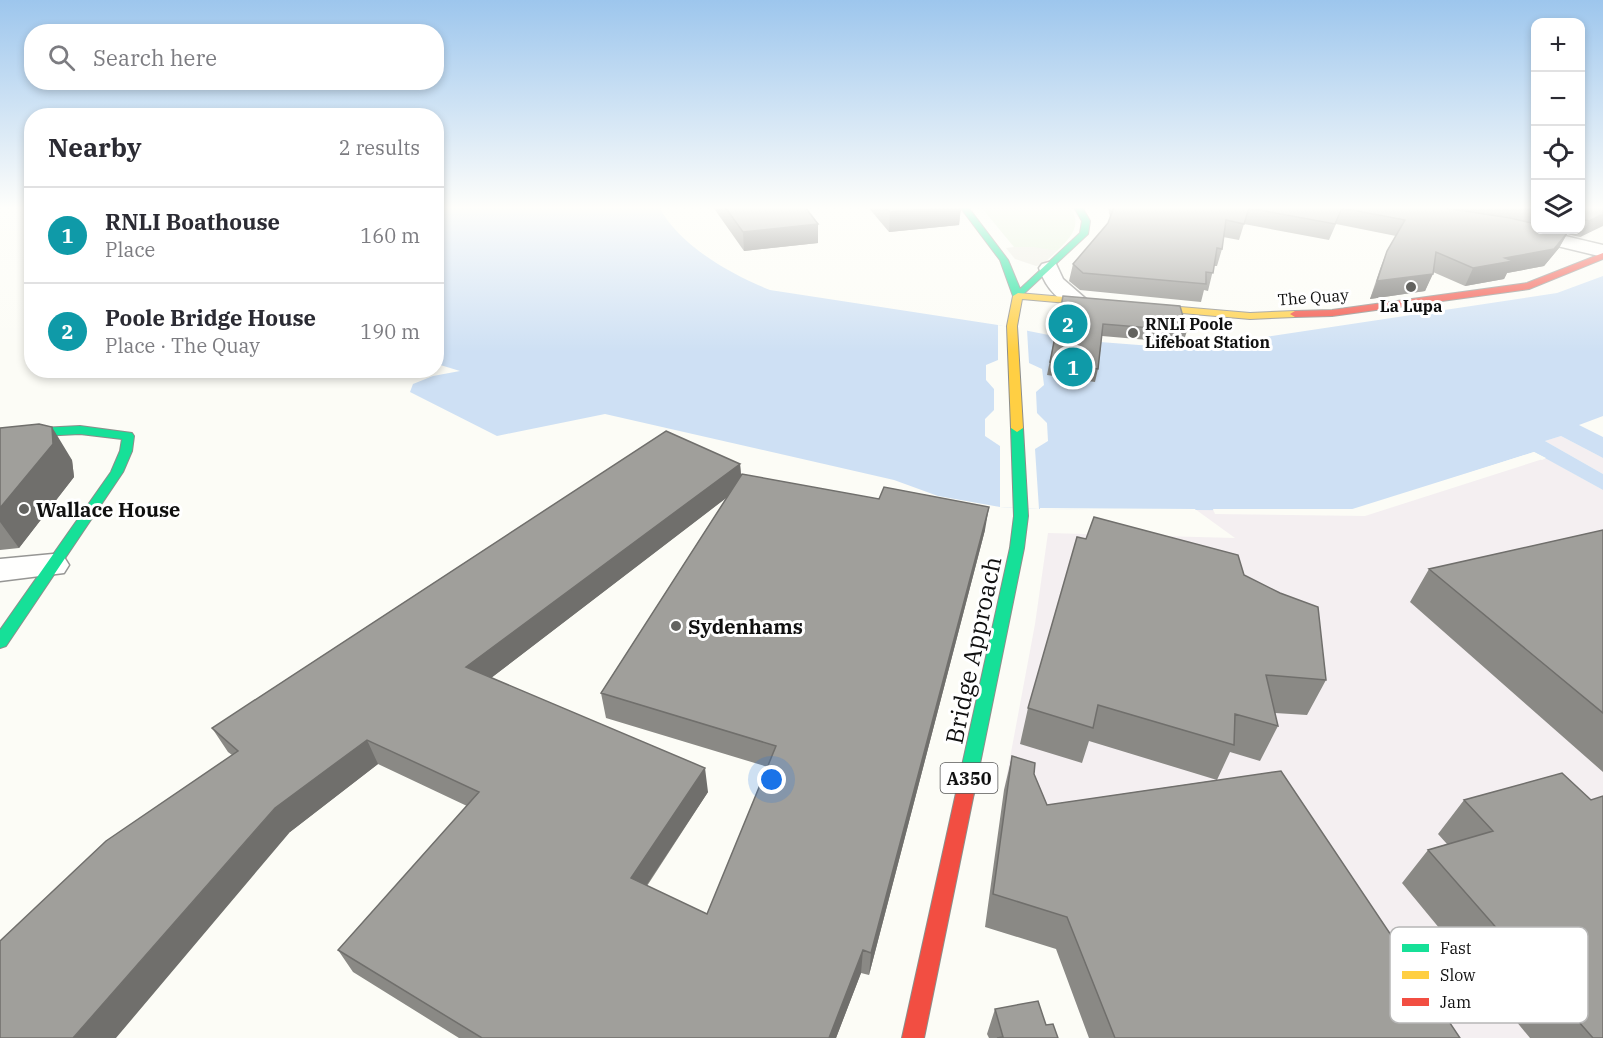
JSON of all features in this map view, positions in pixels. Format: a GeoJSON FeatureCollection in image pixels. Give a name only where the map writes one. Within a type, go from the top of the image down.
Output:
{"type":"FeatureCollection","features":[{"type":"Feature","properties":{"kind":"main road"},"geometry":{"type":"LineString","coordinates":[[1000,255],[1006,263],[1018,296]]}},
{"type":"Feature","properties":{"kind":"main road"},"geometry":{"type":"LineString","coordinates":[[1018,296],[1033,268],[1052,255]]}},
{"type":"Feature","properties":{"kind":"main road","name":"The Quay"},"geometry":{"type":"LineString","coordinates":[[1018,296],[1075,299],[1203,314],[1250,316],[1332,313],[1529,286],[1603,256]]}},
{"type":"Feature","properties":{"kind":"main road"},"geometry":{"type":"LineString","coordinates":[[1006,263],[1033,268]]}},
{"type":"Feature","properties":{"kind":"main road","name":"Bridge Approach"},"geometry":{"type":"LineString","coordinates":[[913,1038],[1017,548],[1021,516],[1012,326],[1018,296]]}},
{"type":"Feature","properties":{"kind":"main road"},"geometry":{"type":"LineString","coordinates":[[0,434],[72,429],[104,430],[128,436],[126,451],[117,472],[0,642]]}},
{"type":"Feature","properties":{"kind":"street"},"geometry":{"type":"LineString","coordinates":[[1033,268],[1075,299]]}},
{"type":"Feature","properties":{"kind":"street"},"geometry":{"type":"LineString","coordinates":[[0,570],[53,565]]}},
{"type":"Feature","properties":{"kind":"shaded area"},"geometry":{"type":"Polygon","coordinates":[[[1012,255],[1052,255],[1042,265],[1036,266],[1015,259],[1012,255]]]}},
{"type":"Feature","properties":{"kind":"shaded area"},"geometry":{"type":"Polygon","coordinates":[[[1561,436],[1603,458],[1603,474],[1545,441],[1561,436]]]}},
{"type":"Feature","properties":{"kind":"shaded area"},"geometry":{"type":"Polygon","coordinates":[[[1546,458],[1603,490],[1603,1038],[1089,1038],[1069,984],[1092,980],[1004,790],[1035,624],[1048,533],[1235,538],[1195,509],[1213,509],[1215,514],[1365,516],[1546,458]]]}},
{"type":"Feature","properties":{"kind":"water"},"geometry":{"type":"Polygon","coordinates":[[[444,255],[705,255],[739,276],[770,290],[998,325],[1074,340],[1178,348],[1232,342],[1557,293],[1603,276],[1603,416],[1579,425],[1603,437],[1603,458],[1561,436],[1545,441],[1603,474],[1603,490],[1534,452],[1346,511],[1000,507],[938,496],[894,480],[605,414],[497,436],[410,392],[413,384],[428,378],[444,378],[444,374],[460,371],[444,366],[444,255]]]}},
{"type":"Feature","properties":{"kind":"pier"},"geometry":{"type":"Polygon","coordinates":[[[998,325],[1027,330],[1029,363],[1042,369],[1044,385],[1036,392],[1037,413],[1047,423],[1048,441],[1035,449],[1039,509],[1000,507],[1000,446],[985,436],[985,419],[994,410],[994,389],[986,380],[986,365],[998,360],[998,325]]]}},
{"type":"Feature","properties":{"kind":"pier"},"geometry":{"type":"Polygon","coordinates":[[[1534,452],[1546,458],[1542,460],[1534,455],[1357,512],[1214,512],[1213,509],[1357,509],[1534,452]]]}},
{"type":"Feature","properties":{"kind":"pier"},"geometry":{"type":"Polygon","coordinates":[[[1040,509],[1195,509],[1197,512],[1040,509]]]}},
{"type":"Feature","properties":{"kind":"building"},"geometry":{"type":"Polygon","coordinates":[[[1080,255],[1216,255],[1213,273],[1206,272],[1206,284],[1083,273],[1073,264],[1080,255]]]}},
{"type":"Feature","properties":{"kind":"building"},"geometry":{"type":"Polygon","coordinates":[[[1386,255],[1436,255],[1433,274],[1377,281],[1386,255]]]}},
{"type":"Feature","properties":{"kind":"building"},"geometry":{"type":"Polygon","coordinates":[[[1444,255],[1519,255],[1505,258],[1513,261],[1473,268],[1444,255]]]}},
{"type":"Feature","properties":{"kind":"building"},"geometry":{"type":"Polygon","coordinates":[[[1063,296],[1180,306],[1187,331],[1103,324],[1098,369],[1050,362],[1063,296]]]}},
{"type":"Feature","properties":{"kind":"building"},"geometry":{"type":"Polygon","coordinates":[[[39,424],[52,427],[53,444],[0,508],[0,428],[39,424]]]}},
{"type":"Feature","properties":{"kind":"building","name":"Sydenhams"},"geometry":{"type":"Polygon","coordinates":[[[666,431],[740,464],[466,667],[705,768],[631,878],[707,914],[776,746],[601,693],[742,474],[879,499],[884,487],[989,507],[871,953],[863,950],[829,1038],[482,1038],[338,950],[479,792],[367,740],[275,808],[73,1038],[0,1038],[0,941],[106,841],[238,751],[212,728],[666,431]]]}},
{"type":"Feature","properties":{"kind":"building"},"geometry":{"type":"Polygon","coordinates":[[[1094,517],[1238,555],[1244,575],[1280,593],[1318,607],[1326,680],[1266,675],[1278,726],[1235,714],[1234,745],[1098,705],[1093,728],[1028,708],[1077,537],[1086,539],[1094,517]]]}},
{"type":"Feature","properties":{"kind":"building"},"geometry":{"type":"Polygon","coordinates":[[[1603,530],[1603,713],[1429,569],[1603,530]]]}},
{"type":"Feature","properties":{"kind":"building"},"geometry":{"type":"Polygon","coordinates":[[[1012,756],[1035,763],[1034,774],[1047,805],[1281,771],[1390,934],[1390,1023],[1450,1023],[1460,1038],[1115,1038],[1067,917],[993,894],[1012,756]]]}},
{"type":"Feature","properties":{"kind":"building"},"geometry":{"type":"Polygon","coordinates":[[[1562,773],[1591,800],[1603,796],[1603,1038],[1593,1038],[1580,1023],[1588,1023],[1588,927],[1496,927],[1428,850],[1493,831],[1464,800],[1562,773]]]}},
{"type":"Feature","properties":{"kind":"building"},"geometry":{"type":"Polygon","coordinates":[[[1038,1001],[1046,1025],[1053,1024],[1058,1038],[997,1038],[1003,1037],[995,1009],[1038,1001]]]}},
{"type":"Feature","properties":{"kind":"traffic: fast"},"geometry":{"type":"LineString","coordinates":[[1001,255],[1018,296]]}},
{"type":"Feature","properties":{"kind":"traffic: fast"},"geometry":{"type":"LineString","coordinates":[[1018,296],[1061,255]]}},
{"type":"Feature","properties":{"kind":"traffic: fast"},"geometry":{"type":"LineString","coordinates":[[965,793],[1017,548],[1021,516],[1017,428]]}},
{"type":"Feature","properties":{"kind":"traffic: fast"},"geometry":{"type":"LineString","coordinates":[[0,434],[80,430],[128,436],[126,451],[117,472],[0,642]]}},
{"type":"Feature","properties":{"kind":"traffic: slow"},"geometry":{"type":"LineString","coordinates":[[1018,296],[1250,316],[1295,314]]}},
{"type":"Feature","properties":{"kind":"traffic: slow"},"geometry":{"type":"LineString","coordinates":[[1017,428],[1012,326],[1018,296]]}},
{"type":"Feature","properties":{"kind":"traffic: jam"},"geometry":{"type":"LineString","coordinates":[[1295,314],[1332,313],[1529,286],[1603,256]]}},
{"type":"Feature","properties":{"kind":"traffic: jam"},"geometry":{"type":"LineString","coordinates":[[913,1038],[965,793]]}},
{"type":"Feature","properties":{"kind":"place","name":"La Lupa"},"geometry":{"type":"Point","coordinates":[1411,287]}},
{"type":"Feature","properties":{"kind":"place","name":"Poole Bridge House"},"geometry":{"type":"Point","coordinates":[1068,324]}},
{"type":"Feature","properties":{"kind":"place","name":"RNLI Poole Lifeboat Station"},"geometry":{"type":"Point","coordinates":[1133,333]}},
{"type":"Feature","properties":{"kind":"place","name":"RNLI Boathouse"},"geometry":{"type":"Point","coordinates":[1073,367]}},
{"type":"Feature","properties":{"kind":"place","name":"Wallace House"},"geometry":{"type":"Point","coordinates":[24,509]}},
{"type":"Feature","properties":{"kind":"place","name":"Sydenhams"},"geometry":{"type":"Point","coordinates":[676,626]}}]}
